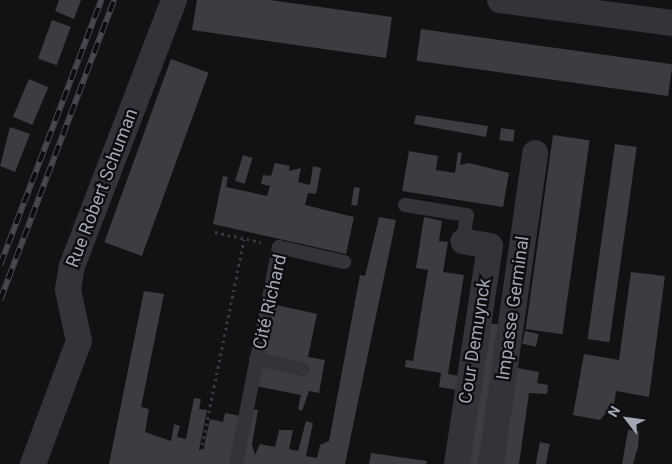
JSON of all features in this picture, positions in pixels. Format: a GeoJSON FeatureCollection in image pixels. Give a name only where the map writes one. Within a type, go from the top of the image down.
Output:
{"type":"FeatureCollection","features":[{"type":"Feature","properties":{"kind":"street","name":"Rue Robert Schuman"},"geometry":{"type":"LineString","coordinates":[[34,464],[79,341],[68,290],[72,266],[174,0]]}},
{"type":"Feature","properties":{"kind":"street"},"geometry":{"type":"LineString","coordinates":[[500,0],[672,23]]}},
{"type":"Feature","properties":{"kind":"street","name":"Impasse Germinal"},"geometry":{"type":"LineString","coordinates":[[491,464],[535,153]]}},
{"type":"Feature","properties":{"kind":"street","name":"Cour Demuynck"},"geometry":{"type":"LineString","coordinates":[[456,464],[490,246],[462,242]]}},
{"type":"Feature","properties":{"kind":"lane"},"geometry":{"type":"LineString","coordinates":[[405,205],[467,215],[462,242]]}},
{"type":"Feature","properties":{"kind":"lane","name":"Cité Richard"},"geometry":{"type":"LineString","coordinates":[[236,464],[279,247],[344,262]]}},
{"type":"Feature","properties":{"kind":"lane","name":"Cité Richard"},"geometry":{"type":"LineString","coordinates":[[256,359],[303,368]]}},
{"type":"Feature","properties":{"kind":"path"},"geometry":{"type":"LineString","coordinates":[[215,232],[266,243]]}},
{"type":"Feature","properties":{"kind":"path"},"geometry":{"type":"LineString","coordinates":[[201,450],[244,238]]}},
{"type":"Feature","properties":{"kind":"building"},"geometry":{"type":"Polygon","coordinates":[[[59,0],[81,0],[74,19],[55,11],[59,0]]]}},
{"type":"Feature","properties":{"kind":"building"},"geometry":{"type":"Polygon","coordinates":[[[197,0],[270,0],[392,17],[386,58],[192,30],[197,0]]]}},
{"type":"Feature","properties":{"kind":"building"},"geometry":{"type":"Polygon","coordinates":[[[52,20],[71,27],[57,65],[38,59],[52,20]]]}},
{"type":"Feature","properties":{"kind":"building"},"geometry":{"type":"Polygon","coordinates":[[[421,29],[672,64],[668,96],[417,61],[421,29]]]}},
{"type":"Feature","properties":{"kind":"building"},"geometry":{"type":"Polygon","coordinates":[[[171,59],[209,73],[142,256],[104,242],[171,59]]]}},
{"type":"Feature","properties":{"kind":"building"},"geometry":{"type":"Polygon","coordinates":[[[29,79],[48,87],[32,125],[13,117],[29,79]]]}},
{"type":"Feature","properties":{"kind":"building"},"geometry":{"type":"Polygon","coordinates":[[[416,115],[488,126],[486,137],[414,124],[416,115]]]}},
{"type":"Feature","properties":{"kind":"building"},"geometry":{"type":"Polygon","coordinates":[[[10,127],[30,134],[15,172],[0,166],[10,127]]]}},
{"type":"Feature","properties":{"kind":"building"},"geometry":{"type":"Polygon","coordinates":[[[501,128],[515,130],[513,142],[499,140],[501,128]]]}},
{"type":"Feature","properties":{"kind":"building"},"geometry":{"type":"Polygon","coordinates":[[[553,135],[590,140],[562,334],[526,329],[553,135]]]}},
{"type":"Feature","properties":{"kind":"building"},"geometry":{"type":"Polygon","coordinates":[[[615,144],[637,147],[609,342],[588,339],[615,144]]]}},
{"type":"Feature","properties":{"kind":"building"},"geometry":{"type":"Polygon","coordinates":[[[409,151],[438,156],[436,170],[455,173],[458,152],[462,153],[460,165],[469,163],[509,173],[503,207],[402,191],[409,151]]]}},
{"type":"Feature","properties":{"kind":"building"},"geometry":{"type":"Polygon","coordinates":[[[243,155],[253,158],[245,184],[235,181],[243,155]]]}},
{"type":"Feature","properties":{"kind":"building"},"geometry":{"type":"Polygon","coordinates":[[[275,163],[290,166],[289,171],[301,168],[298,182],[310,185],[313,166],[321,168],[316,194],[308,193],[305,205],[354,217],[346,254],[213,224],[223,176],[228,177],[226,187],[267,196],[270,186],[261,184],[263,175],[271,176],[275,163]]]}},
{"type":"Feature","properties":{"kind":"building"},"geometry":{"type":"Polygon","coordinates":[[[354,187],[360,188],[357,206],[351,205],[354,187]]]}},
{"type":"Feature","properties":{"kind":"building"},"geometry":{"type":"Polygon","coordinates":[[[379,217],[396,220],[345,464],[239,464],[251,409],[258,410],[252,444],[255,455],[260,444],[275,447],[279,430],[293,430],[289,449],[298,451],[306,421],[313,423],[306,456],[317,458],[320,445],[329,441],[360,275],[365,276],[379,217]]]}},
{"type":"Feature","properties":{"kind":"building"},"geometry":{"type":"Polygon","coordinates":[[[424,217],[442,221],[439,241],[448,242],[443,272],[464,275],[448,374],[459,376],[457,390],[439,387],[441,373],[405,367],[406,360],[413,361],[428,270],[416,268],[424,217]]]}},
{"type":"Feature","properties":{"kind":"building"},"geometry":{"type":"Polygon","coordinates":[[[631,272],[665,276],[649,397],[616,391],[614,404],[600,420],[573,415],[584,354],[619,360],[631,272]]]}},
{"type":"Feature","properties":{"kind":"building"},"geometry":{"type":"Polygon","coordinates":[[[144,291],[164,294],[141,407],[149,409],[145,432],[171,441],[174,424],[180,426],[177,437],[186,439],[194,398],[201,399],[199,409],[207,410],[199,450],[203,451],[210,419],[223,422],[225,413],[240,416],[231,464],[109,464],[144,291]]]}},
{"type":"Feature","properties":{"kind":"building"},"geometry":{"type":"Polygon","coordinates":[[[272,304],[317,314],[308,357],[325,360],[319,393],[309,391],[302,411],[298,409],[301,395],[255,386],[272,304]]]}},
{"type":"Feature","properties":{"kind":"building"},"geometry":{"type":"Polygon","coordinates":[[[486,323],[503,325],[486,464],[469,464],[486,323]]]}},
{"type":"Feature","properties":{"kind":"building"},"geometry":{"type":"Polygon","coordinates":[[[525,331],[539,334],[536,347],[522,344],[525,331]]]}},
{"type":"Feature","properties":{"kind":"building"},"geometry":{"type":"Polygon","coordinates":[[[517,368],[539,372],[537,383],[548,385],[547,394],[529,393],[519,464],[502,464],[517,368]]]}},
{"type":"Feature","properties":{"kind":"building"},"geometry":{"type":"Polygon","coordinates":[[[628,430],[639,431],[638,447],[633,464],[622,464],[628,430]]]}},
{"type":"Feature","properties":{"kind":"building"},"geometry":{"type":"Polygon","coordinates":[[[540,442],[550,444],[546,464],[536,464],[540,442]]]}},
{"type":"Feature","properties":{"kind":"building"},"geometry":{"type":"Polygon","coordinates":[[[371,453],[427,461],[426,464],[369,464],[371,453]]]}},
{"type":"Feature","properties":{"kind":"railway"},"geometry":{"type":"LineString","coordinates":[[0,265],[101,0]]}},
{"type":"Feature","properties":{"kind":"railway"},"geometry":{"type":"LineString","coordinates":[[0,300],[114,0]]}}]}
